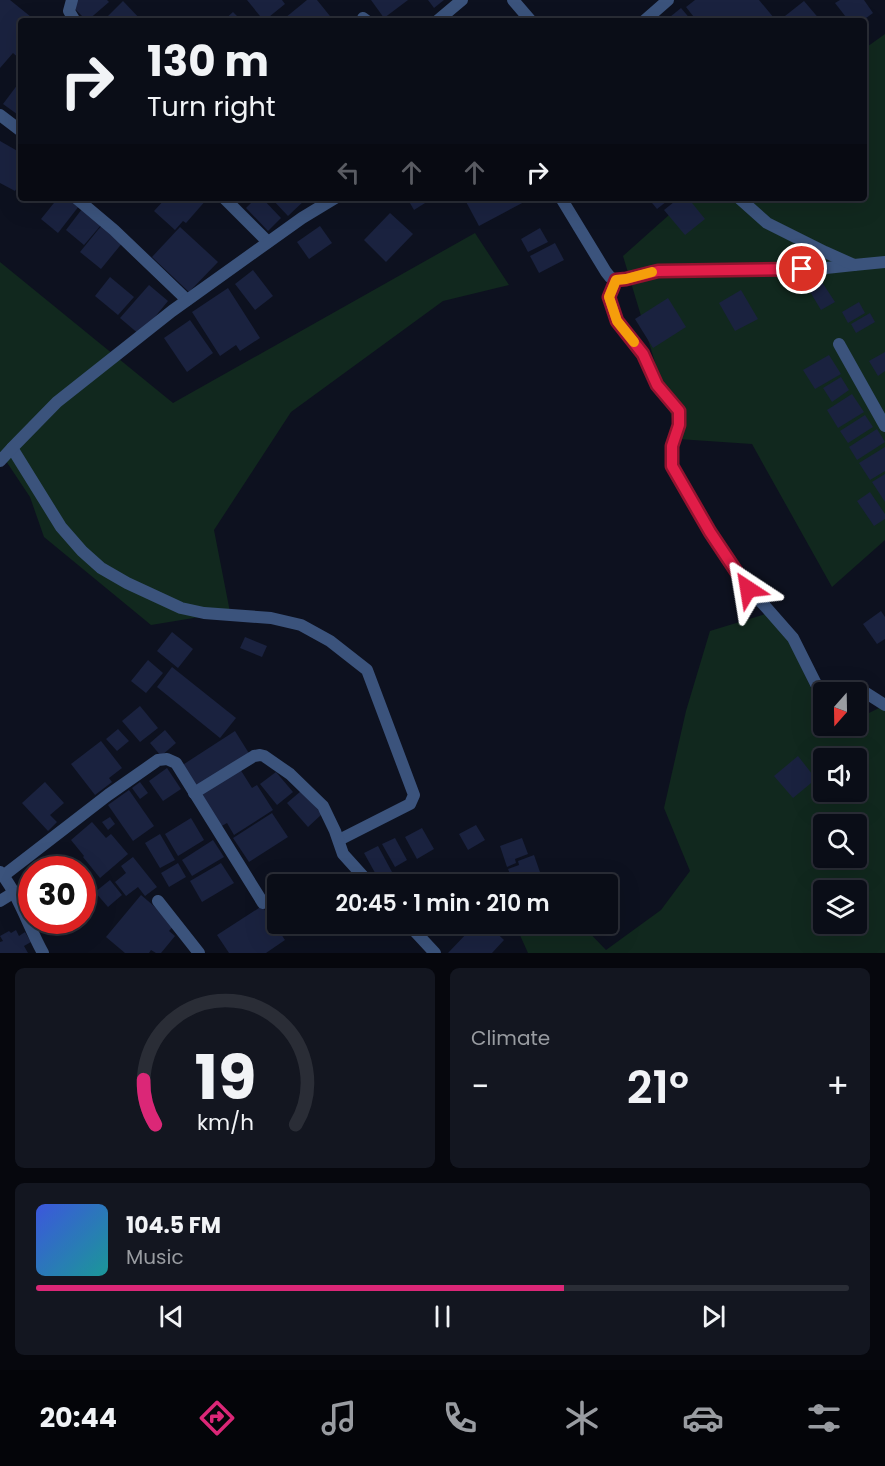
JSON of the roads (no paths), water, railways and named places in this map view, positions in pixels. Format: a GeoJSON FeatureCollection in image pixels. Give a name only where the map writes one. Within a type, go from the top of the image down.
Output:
{"type":"FeatureCollection","features":[{"type":"Feature","properties":{"kind":"street"},"geometry":{"type":"LineString","coordinates":[[72,0],[69,11],[73,18]]}},
{"type":"Feature","properties":{"kind":"street"},"geometry":{"type":"LineString","coordinates":[[441,18],[462,0]]}},
{"type":"Feature","properties":{"kind":"street"},"geometry":{"type":"LineString","coordinates":[[513,0],[528,18]]}},
{"type":"Feature","properties":{"kind":"street"},"geometry":{"type":"LineString","coordinates":[[647,18],[668,0]]}},
{"type":"Feature","properties":{"kind":"street"},"geometry":{"type":"LineString","coordinates":[[0,115],[18,129]]}},
{"type":"Feature","properties":{"kind":"street"},"geometry":{"type":"LineString","coordinates":[[80,201],[114,230],[187,300]]}},
{"type":"Feature","properties":{"kind":"street"},"geometry":{"type":"LineString","coordinates":[[227,201],[268,242]]}},
{"type":"Feature","properties":{"kind":"street"},"geometry":{"type":"LineString","coordinates":[[0,461],[57,402],[187,300],[302,218],[330,201]]}},
{"type":"Feature","properties":{"kind":"street"},"geometry":{"type":"LineString","coordinates":[[563,201],[606,273],[616,280],[658,271],[826,268],[885,262]]}},
{"type":"Feature","properties":{"kind":"street"},"geometry":{"type":"LineString","coordinates":[[742,201],[767,223],[854,265]]}},
{"type":"Feature","properties":{"kind":"street"},"geometry":{"type":"LineString","coordinates":[[616,280],[609,297],[617,321],[643,354],[657,385],[679,411],[679,425],[672,446],[672,466],[710,532],[748,589],[793,638],[818,688],[863,691],[885,705]]}},
{"type":"Feature","properties":{"kind":"street"},"geometry":{"type":"LineString","coordinates":[[839,344],[885,426]]}},
{"type":"Feature","properties":{"kind":"street"},"geometry":{"type":"LineString","coordinates":[[12,448],[61,527],[101,568],[181,608],[204,613],[271,618],[300,625],[330,641],[367,670],[414,795],[410,804],[339,840]]}},
{"type":"Feature","properties":{"kind":"street"},"geometry":{"type":"LineString","coordinates":[[194,793],[254,756],[264,756],[290,774],[323,806],[343,854],[361,874]]}},
{"type":"Feature","properties":{"kind":"street"},"geometry":{"type":"LineString","coordinates":[[43,953],[2,874],[158,760],[167,759],[176,763],[263,903]]}},
{"type":"Feature","properties":{"kind":"street"},"geometry":{"type":"LineString","coordinates":[[0,901],[13,893]]}},
{"type":"Feature","properties":{"kind":"street"},"geometry":{"type":"LineString","coordinates":[[158,901],[199,953]]}},
{"type":"Feature","properties":{"kind":"street"},"geometry":{"type":"LineString","coordinates":[[417,934],[435,953]]}}]}
